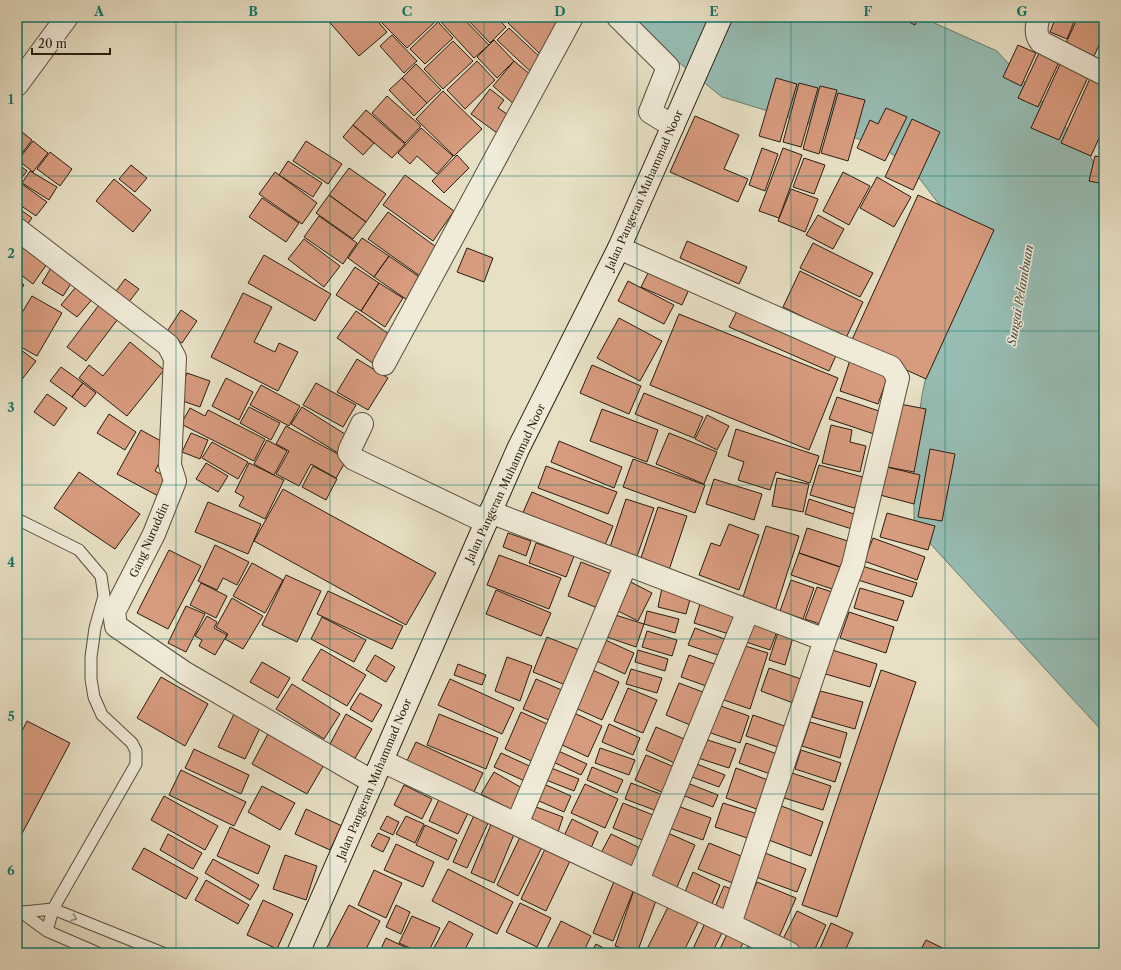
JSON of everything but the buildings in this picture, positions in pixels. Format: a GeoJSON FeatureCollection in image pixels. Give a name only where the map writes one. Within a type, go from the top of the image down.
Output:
{"type":"FeatureCollection","features":[{"type":"Feature","properties":{"kind":"street"},"geometry":{"type":"LineString","coordinates":[[17,85],[66,17]]}},
{"type":"Feature","properties":{"kind":"street"},"geometry":{"type":"LineString","coordinates":[[384,364],[572,17]]}},
{"type":"Feature","properties":{"kind":"street"},"geometry":{"type":"LineString","coordinates":[[618,17],[668,68],[650,112],[673,126]]}},
{"type":"Feature","properties":{"kind":"street","name":"Jalan Pangeran Muhammad Noor"},"geometry":{"type":"LineString","coordinates":[[299,953],[518,449],[619,248],[721,17]]}},
{"type":"Feature","properties":{"kind":"street"},"geometry":{"type":"LineString","coordinates":[[1039,17],[1037,32],[1038,38],[1042,42],[1104,74]]}},
{"type":"Feature","properties":{"kind":"street","name":"Gang Nuruddin"},"geometry":{"type":"LineString","coordinates":[[17,229],[168,345],[175,358],[170,465],[174,481],[154,534],[114,612],[116,626],[184,673],[372,782]]}},
{"type":"Feature","properties":{"kind":"street"},"geometry":{"type":"LineString","coordinates":[[619,248],[838,346],[891,367],[896,372],[898,378],[854,566],[825,640],[751,865],[729,924]]}},
{"type":"Feature","properties":{"kind":"street"},"geometry":{"type":"LineString","coordinates":[[362,424],[350,449],[350,453],[354,459],[488,517],[626,564],[825,640]]}},
{"type":"Feature","properties":{"kind":"street"},"geometry":{"type":"LineString","coordinates":[[518,824],[626,564]]}},
{"type":"Feature","properties":{"kind":"street"},"geometry":{"type":"LineString","coordinates":[[638,880],[748,610]]}},
{"type":"Feature","properties":{"kind":"street"},"geometry":{"type":"LineString","coordinates":[[382,761],[638,880],[788,953]]}},
{"type":"Feature","properties":{"kind":"lane"},"geometry":{"type":"LineString","coordinates":[[17,519],[79,550],[101,576],[104,596],[95,628],[90,679],[94,697],[102,715],[132,743],[136,751],[136,764],[53,909],[47,931]]}},
{"type":"Feature","properties":{"kind":"lane"},"geometry":{"type":"LineString","coordinates":[[20,911],[53,909],[163,953]]}},
{"type":"Feature","properties":{"kind":"lane"},"geometry":{"type":"LineString","coordinates":[[20,911],[47,931],[98,953]]}},
{"type":"Feature","properties":{"kind":"water","name":"Sungai Pelambuan"},"geometry":{"type":"Polygon","coordinates":[[[633,17],[921,17],[997,51],[1089,153],[1104,186],[1104,733],[914,526],[914,456],[922,395],[958,229],[913,170],[884,148],[847,135],[722,97],[677,61],[633,17]]]}}]}
